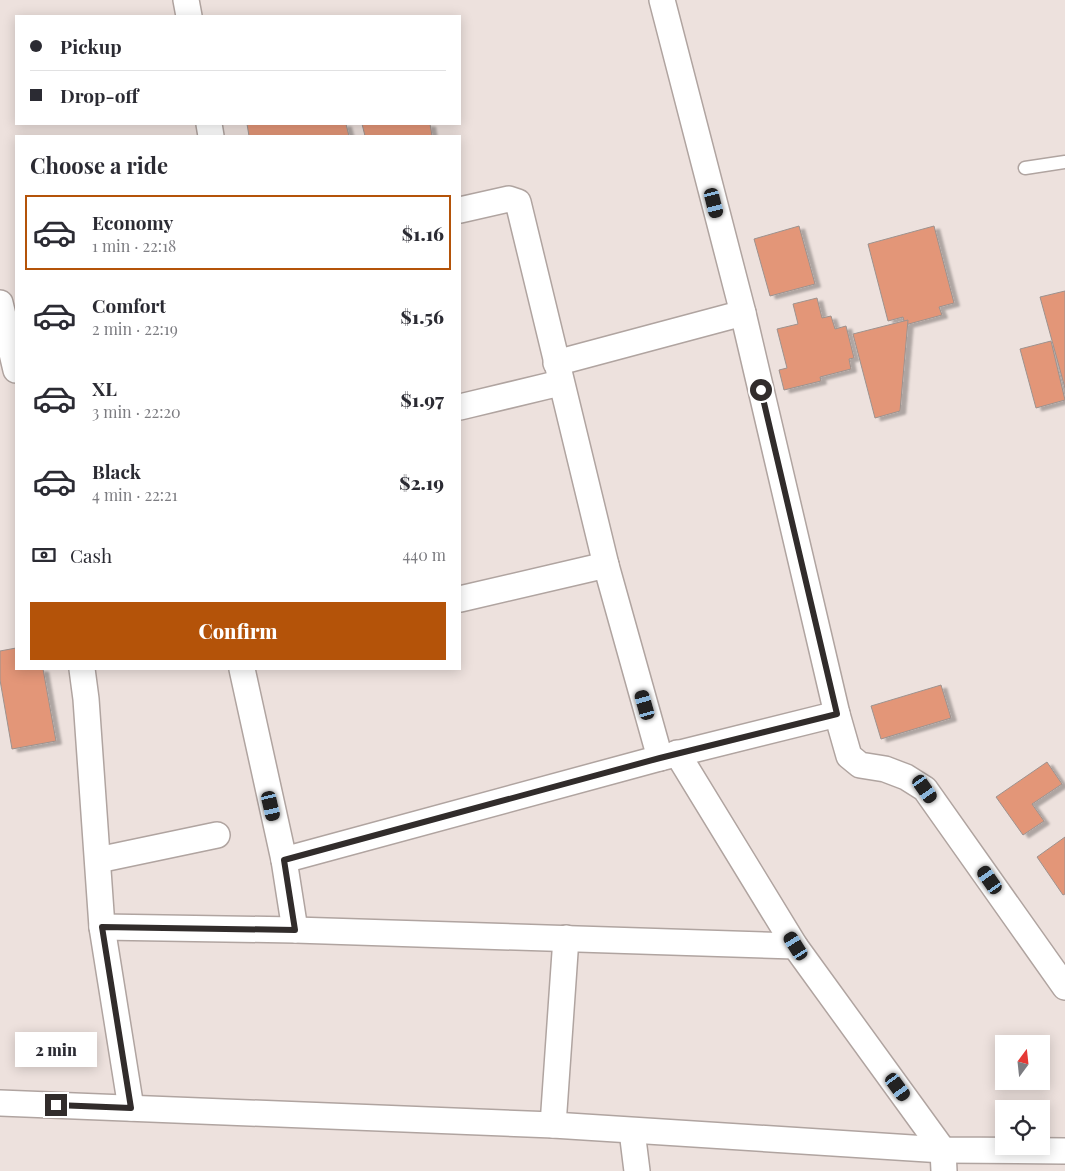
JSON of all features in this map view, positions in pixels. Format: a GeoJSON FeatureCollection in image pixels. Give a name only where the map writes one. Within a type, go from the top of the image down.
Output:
{"type":"FeatureCollection","features":[{"type":"Feature","properties":{"kind":"street"},"geometry":{"type":"LineString","coordinates":[[186,0],[189,15]]}},
{"type":"Feature","properties":{"kind":"street"},"geometry":{"type":"LineString","coordinates":[[662,0],[743,313],[837,714],[850,756],[860,765],[906,777],[925,789],[1065,987]]}},
{"type":"Feature","properties":{"kind":"street"},"geometry":{"type":"LineString","coordinates":[[461,210],[509,199],[518,202],[606,565],[668,756],[943,1161]]}},
{"type":"Feature","properties":{"kind":"street"},"geometry":{"type":"LineString","coordinates":[[6,308],[15,364]]}},
{"type":"Feature","properties":{"kind":"street"},"geometry":{"type":"LineString","coordinates":[[461,407],[743,313]]}},
{"type":"Feature","properties":{"kind":"street"},"geometry":{"type":"LineString","coordinates":[[461,600],[606,565]]}},
{"type":"Feature","properties":{"kind":"street"},"geometry":{"type":"LineString","coordinates":[[82,670],[86,699],[102,927],[131,1108]]}},
{"type":"Feature","properties":{"kind":"street"},"geometry":{"type":"LineString","coordinates":[[242,670],[284,860],[295,930]]}},
{"type":"Feature","properties":{"kind":"street"},"geometry":{"type":"LineString","coordinates":[[284,860],[668,756],[837,714]]}},
{"type":"Feature","properties":{"kind":"street"},"geometry":{"type":"LineString","coordinates":[[98,860],[217,835]]}},
{"type":"Feature","properties":{"kind":"street"},"geometry":{"type":"LineString","coordinates":[[102,927],[295,930],[796,946]]}},
{"type":"Feature","properties":{"kind":"street"},"geometry":{"type":"LineString","coordinates":[[553,1125],[566,938]]}},
{"type":"Feature","properties":{"kind":"street"},"geometry":{"type":"LineString","coordinates":[[0,1103],[553,1125],[943,1161],[1065,1151]]}},
{"type":"Feature","properties":{"kind":"street"},"geometry":{"type":"LineString","coordinates":[[632,1131],[637,1171]]}},
{"type":"Feature","properties":{"kind":"lane"},"geometry":{"type":"LineString","coordinates":[[1025,168],[1065,162]]}},
{"type":"Feature","properties":{"kind":"building"},"geometry":{"type":"Polygon","coordinates":[[[247,125],[346,125],[349,135],[249,135],[247,125]]]}},
{"type":"Feature","properties":{"kind":"building"},"geometry":{"type":"Polygon","coordinates":[[[362,125],[430,125],[432,135],[365,135],[362,125]]]}},
{"type":"Feature","properties":{"kind":"building"},"geometry":{"type":"Polygon","coordinates":[[[799,226],[815,284],[770,296],[754,239],[799,226]]]}},
{"type":"Feature","properties":{"kind":"building"},"geometry":{"type":"Polygon","coordinates":[[[934,226],[954,303],[939,307],[942,315],[905,325],[903,317],[888,321],[868,244],[934,226]]]}},
{"type":"Feature","properties":{"kind":"building"},"geometry":{"type":"Polygon","coordinates":[[[1065,291],[1065,388],[1040,297],[1065,291]]]}},
{"type":"Feature","properties":{"kind":"building"},"geometry":{"type":"Polygon","coordinates":[[[817,298],[822,318],[831,316],[835,329],[846,326],[854,358],[849,359],[851,369],[820,377],[821,381],[784,390],[779,370],[787,368],[777,329],[798,324],[793,304],[817,298]]]}},
{"type":"Feature","properties":{"kind":"building"},"geometry":{"type":"Polygon","coordinates":[[[908,320],[900,411],[875,418],[853,334],[908,320]]]}},
{"type":"Feature","properties":{"kind":"building"},"geometry":{"type":"Polygon","coordinates":[[[1051,341],[1065,400],[1036,408],[1020,349],[1051,341]]]}},
{"type":"Feature","properties":{"kind":"building"},"geometry":{"type":"Polygon","coordinates":[[[15,648],[15,670],[43,670],[56,741],[12,749],[0,680],[0,651],[15,648]]]}},
{"type":"Feature","properties":{"kind":"building"},"geometry":{"type":"Polygon","coordinates":[[[941,685],[951,718],[881,739],[871,706],[941,685]]]}},
{"type":"Feature","properties":{"kind":"building"},"geometry":{"type":"Polygon","coordinates":[[[1047,762],[1062,784],[1032,804],[1044,821],[1023,835],[996,797],[1047,762]]]}},
{"type":"Feature","properties":{"kind":"building"},"geometry":{"type":"Polygon","coordinates":[[[1065,837],[1065,894],[1063,895],[1037,857],[1065,837]]]}},
{"type":"Feature","properties":{"kind":"route"},"geometry":{"type":"LineString","coordinates":[[56,1105],[131,1108],[102,927],[295,930],[284,860],[660,758],[837,714],[761,390]]}}]}
